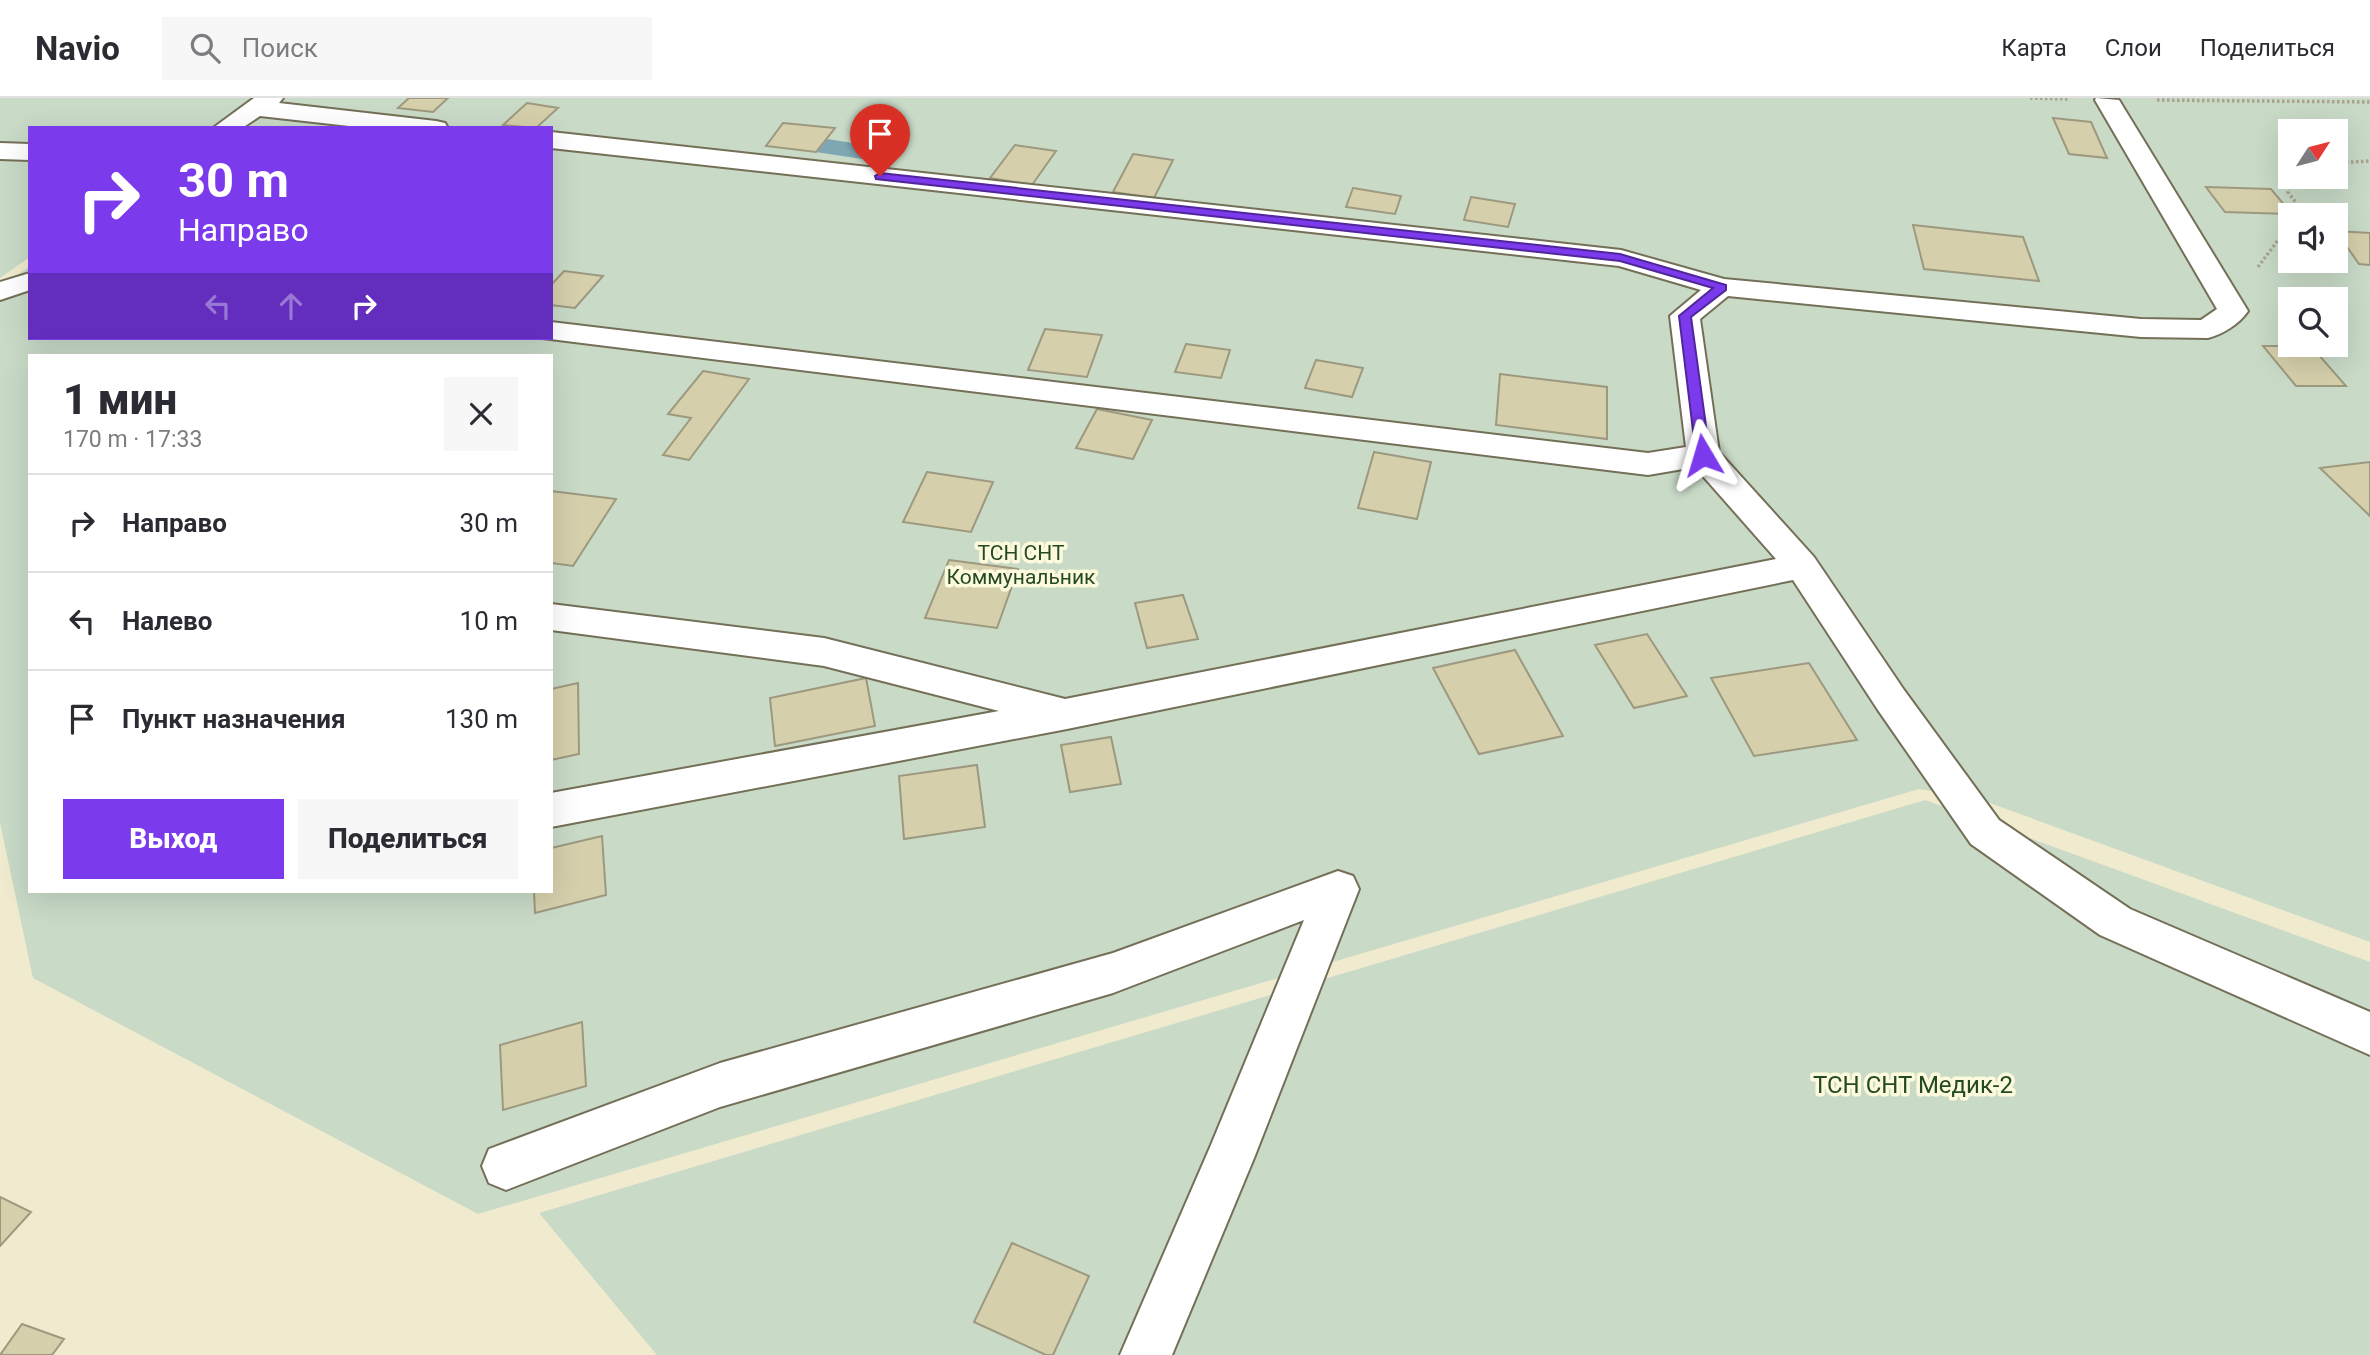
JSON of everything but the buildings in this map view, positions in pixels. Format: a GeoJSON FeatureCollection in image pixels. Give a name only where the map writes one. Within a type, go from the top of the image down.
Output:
{"type":"FeatureCollection","features":[{"type":"Feature","properties":{"kind":"lane"},"geometry":{"type":"LineString","coordinates":[[553,140],[1620,258],[1722,287],[2141,328],[2208,329],[2233,311],[2107,100]]}},
{"type":"Feature","properties":{"kind":"lane"},"geometry":{"type":"LineString","coordinates":[[228,126],[264,103],[422,126]]}},
{"type":"Feature","properties":{"kind":"lane"},"geometry":{"type":"LineString","coordinates":[[0,151],[28,152]]}},
{"type":"Feature","properties":{"kind":"lane"},"geometry":{"type":"LineString","coordinates":[[0,291],[28,282]]}},
{"type":"Feature","properties":{"kind":"lane"},"geometry":{"type":"LineString","coordinates":[[1722,287],[1685,316],[1703,455],[1802,566],[1891,700],[1985,832],[2115,922],[2370,1034]]}},
{"type":"Feature","properties":{"kind":"lane"},"geometry":{"type":"LineString","coordinates":[[553,331],[1648,464],[1703,455]]}},
{"type":"Feature","properties":{"kind":"lane"},"geometry":{"type":"LineString","coordinates":[[553,810],[1067,714],[1802,566]]}},
{"type":"Feature","properties":{"kind":"lane"},"geometry":{"type":"LineString","coordinates":[[553,617],[824,652],[1067,714]]}},
{"type":"Feature","properties":{"kind":"lane"},"geometry":{"type":"LineString","coordinates":[[506,1166],[720,1085],[1113,973],[1338,889],[1230,1158],[1146,1355]]}},
{"type":"Feature","properties":{"kind":"path"},"geometry":{"type":"LineString","coordinates":[[2030,98],[2370,102]]}},
{"type":"Feature","properties":{"kind":"path"},"geometry":{"type":"LineString","coordinates":[[2348,162],[2370,161]]}},
{"type":"Feature","properties":{"kind":"green space"},"geometry":{"type":"Polygon","coordinates":[[[0,98],[259,98],[217,126],[28,126],[28,258],[0,278],[0,98]]]}},
{"type":"Feature","properties":{"kind":"green space","name":"ТСН СНТ Коммунальник"},"geometry":{"type":"Polygon","coordinates":[[[271,98],[2370,98],[2370,942],[1979,799],[1919,789],[478,1214],[33,978],[0,823],[0,287],[28,267],[28,340],[553,340],[553,126],[230,126],[271,98]]]}},
{"type":"Feature","properties":{"kind":"green space","name":"ТСН СНТ Медик-2"},"geometry":{"type":"Polygon","coordinates":[[[1925,800],[2370,962],[2370,1355],[657,1355],[539,1213],[1925,800]]]}},
{"type":"Feature","properties":{"kind":"water"},"geometry":{"type":"Polygon","coordinates":[[[827,139],[872,146],[862,159],[816,152],[827,139]]]}},
{"type":"Feature","properties":{"kind":"route"},"geometry":{"type":"LineString","coordinates":[[880,176],[1620,258],[1722,287],[1685,316],[1703,455]]}}]}
